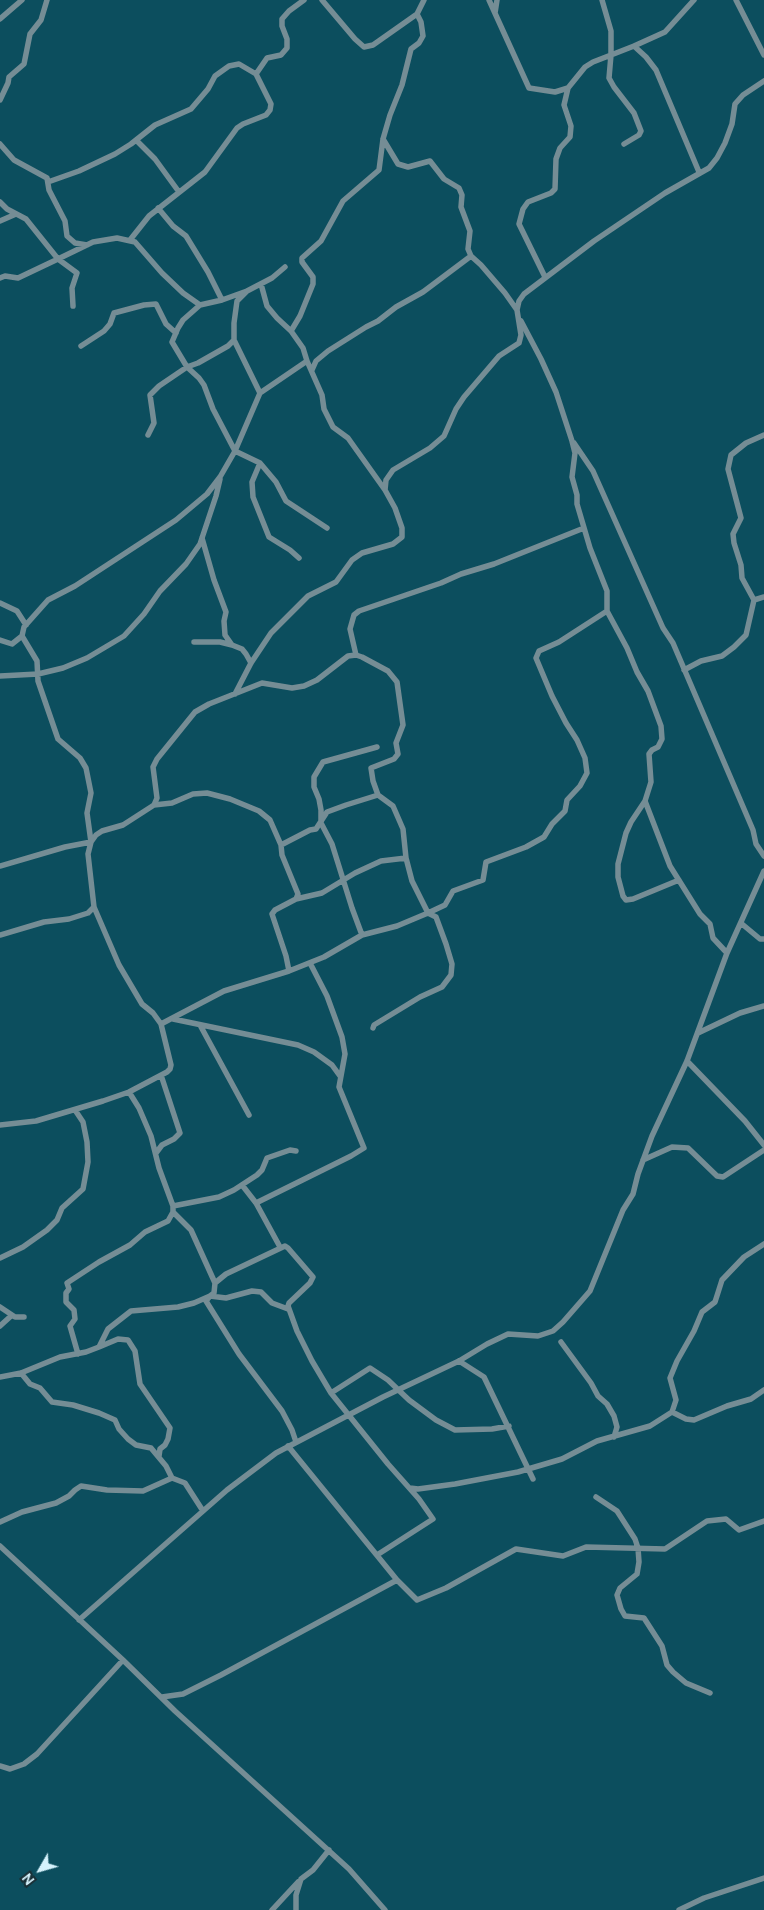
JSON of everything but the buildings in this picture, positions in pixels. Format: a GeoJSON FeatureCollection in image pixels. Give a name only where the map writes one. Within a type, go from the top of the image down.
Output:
{"type":"FeatureCollection","features":[{"type":"Feature","properties":{"kind":"street"},"geometry":{"type":"LineString","coordinates":[[0,19],[22,0]]}},
{"type":"Feature","properties":{"kind":"street"},"geometry":{"type":"LineString","coordinates":[[0,100],[9,77],[24,64],[30,34],[41,20],[47,0]]}},
{"type":"Feature","properties":{"kind":"street"},"geometry":{"type":"LineString","coordinates":[[256,74],[267,58],[281,55],[286,48],[287,39],[282,19],[304,0]]}},
{"type":"Feature","properties":{"kind":"street"},"geometry":{"type":"LineString","coordinates":[[322,0],[364,47],[373,45],[417,14],[424,0]]}},
{"type":"Feature","properties":{"kind":"street"},"geometry":{"type":"LineString","coordinates":[[489,0],[529,88],[555,92],[568,88]]}},
{"type":"Feature","properties":{"kind":"street"},"geometry":{"type":"LineString","coordinates":[[495,13],[497,0]]}},
{"type":"Feature","properties":{"kind":"street"},"geometry":{"type":"LineString","coordinates":[[602,0],[611,31],[610,78],[614,87],[634,113],[641,131],[639,135],[624,144]]}},
{"type":"Feature","properties":{"kind":"street"},"geometry":{"type":"LineString","coordinates":[[545,277],[519,224],[523,209],[528,202],[551,193],[555,189],[556,159],[560,148],[570,137],[571,126],[564,105],[568,88],[585,67],[665,32],[694,0]]}},
{"type":"Feature","properties":{"kind":"street"},"geometry":{"type":"LineString","coordinates":[[736,0],[764,55]]}},
{"type":"Feature","properties":{"kind":"street"},"geometry":{"type":"LineString","coordinates":[[291,331],[300,316],[313,284],[313,277],[302,262],[302,258],[321,240],[343,201],[379,170],[383,139],[402,85],[411,49],[419,43],[423,36],[421,22],[417,14]]}},
{"type":"Feature","properties":{"kind":"street"},"geometry":{"type":"LineString","coordinates":[[634,46],[656,70],[699,172]]}},
{"type":"Feature","properties":{"kind":"street"},"geometry":{"type":"LineString","coordinates":[[48,182],[79,171],[115,154],[155,125],[191,109],[208,89],[215,76],[229,66],[240,64],[256,74],[271,104],[270,110],[266,115],[237,128],[205,172],[158,208],[142,224],[130,240]]}},
{"type":"Feature","properties":{"kind":"street"},"geometry":{"type":"LineString","coordinates":[[517,310],[524,294],[545,277],[665,193],[708,168],[717,158],[732,124],[735,104],[743,95],[764,81]]}},
{"type":"Feature","properties":{"kind":"street"},"geometry":{"type":"LineString","coordinates":[[383,139],[398,164],[408,167],[430,161],[444,179],[459,188],[462,195],[461,207],[470,231],[468,249],[471,256],[482,265],[505,292],[517,310],[521,335],[519,343],[499,356],[464,397],[456,408],[444,436],[430,448],[393,470],[386,480],[385,490]]}},
{"type":"Feature","properties":{"kind":"street"},"geometry":{"type":"LineString","coordinates":[[136,140],[155,159],[179,192]]}},
{"type":"Feature","properties":{"kind":"street"},"geometry":{"type":"LineString","coordinates":[[0,144],[14,160],[47,178],[49,190],[65,221],[67,236],[75,243],[87,245]]}},
{"type":"Feature","properties":{"kind":"street"},"geometry":{"type":"LineString","coordinates":[[0,202],[26,219],[58,259],[77,273],[72,288],[73,306]]}},
{"type":"Feature","properties":{"kind":"street"},"geometry":{"type":"LineString","coordinates":[[158,208],[173,226],[186,236],[208,272],[222,300]]}},
{"type":"Feature","properties":{"kind":"street"},"geometry":{"type":"LineString","coordinates":[[0,221],[16,214]]}},
{"type":"Feature","properties":{"kind":"street"},"geometry":{"type":"LineString","coordinates":[[0,278],[5,276],[18,278],[93,242],[117,238],[130,240],[140,246],[162,273],[183,293],[200,304]]}},
{"type":"Feature","properties":{"kind":"street"},"geometry":{"type":"LineString","coordinates":[[312,370],[316,361],[328,351],[378,321],[396,307],[423,292],[471,256]]}},
{"type":"Feature","properties":{"kind":"street"},"geometry":{"type":"LineString","coordinates":[[285,268],[272,278],[247,291],[222,300],[200,304],[183,320],[172,342],[187,367],[200,378],[213,409],[235,451],[260,463],[276,482],[286,501],[327,528]]}},
{"type":"Feature","properties":{"kind":"street"},"geometry":{"type":"LineString","coordinates":[[235,694],[251,663],[272,633],[308,596],[336,582],[352,560],[362,553],[393,544],[402,537],[402,528],[395,508],[385,490],[348,438],[333,427],[324,409],[322,395],[303,348],[291,331],[266,306],[261,284]]}},
{"type":"Feature","properties":{"kind":"street"},"geometry":{"type":"LineString","coordinates":[[247,291],[237,301],[234,340],[260,393]]}},
{"type":"Feature","properties":{"kind":"street"},"geometry":{"type":"LineString","coordinates":[[80,346],[104,331],[110,324],[114,313],[144,305],[156,304],[166,324],[176,333]]}},
{"type":"Feature","properties":{"kind":"street"},"geometry":{"type":"LineString","coordinates":[[519,318],[548,376],[572,440],[575,453],[572,477],[577,495],[577,504],[607,591],[607,611],[648,691],[661,726],[662,739],[658,747],[649,754],[651,782],[645,801],[630,822],[618,864],[618,877],[623,896],[626,900],[633,899],[679,880]]}},
{"type":"Feature","properties":{"kind":"street"},"geometry":{"type":"LineString","coordinates":[[148,435],[154,423],[150,395],[159,386],[187,367],[228,346],[234,340]]}},
{"type":"Feature","properties":{"kind":"street"},"geometry":{"type":"LineString","coordinates":[[0,640],[12,644],[22,636],[24,627],[48,600],[75,586],[182,517],[207,494],[220,477],[235,451],[260,393],[307,361]]}},
{"type":"Feature","properties":{"kind":"street"},"geometry":{"type":"LineString","coordinates":[[684,670],[701,661],[722,656],[746,635],[754,600],[742,578],[741,565],[734,543],[733,534],[741,518],[728,469],[731,455],[746,443],[764,435]]}},
{"type":"Feature","properties":{"kind":"street"},"geometry":{"type":"LineString","coordinates":[[572,440],[593,471],[656,611],[673,643],[753,830],[756,844],[764,856]]}},
{"type":"Feature","properties":{"kind":"street"},"geometry":{"type":"LineString","coordinates":[[260,463],[252,482],[253,496],[269,537],[299,558]]}},
{"type":"Feature","properties":{"kind":"street"},"geometry":{"type":"LineString","coordinates":[[0,676],[38,674],[62,668],[78,662],[124,636],[144,614],[160,591],[186,564],[202,538],[216,496],[220,477]]}},
{"type":"Feature","properties":{"kind":"street"},"geometry":{"type":"LineString","coordinates":[[356,655],[350,629],[354,615],[359,611],[441,583],[461,574],[484,568],[584,528]]}},
{"type":"Feature","properties":{"kind":"street"},"geometry":{"type":"LineString","coordinates":[[202,538],[214,580],[226,612],[224,622],[226,635],[232,645]]}},
{"type":"Feature","properties":{"kind":"street"},"geometry":{"type":"LineString","coordinates":[[754,600],[764,597]]}},
{"type":"Feature","properties":{"kind":"street"},"geometry":{"type":"LineString","coordinates":[[0,603],[17,611],[26,625]]}},
{"type":"Feature","properties":{"kind":"street"},"geometry":{"type":"LineString","coordinates":[[162,1024],[224,991],[310,963],[362,935],[397,926],[428,913],[444,904],[453,891],[483,880],[486,862],[526,847],[544,837],[552,824],[565,811],[567,800],[580,786],[587,773],[585,758],[552,696],[536,658],[539,651],[559,642],[607,611]]}},
{"type":"Feature","properties":{"kind":"street"},"geometry":{"type":"LineString","coordinates":[[0,1126],[36,1121],[129,1092],[167,1072],[171,1065],[162,1024],[153,1012],[142,1004],[119,965],[94,907],[88,867],[90,842],[87,813],[91,793],[86,768],[80,758],[58,739],[38,681],[37,661],[22,636]]}},
{"type":"Feature","properties":{"kind":"street"},"geometry":{"type":"LineString","coordinates":[[194,642],[220,642],[232,645],[242,649],[251,663]]}},
{"type":"Feature","properties":{"kind":"street"},"geometry":{"type":"LineString","coordinates":[[0,866],[90,842],[102,831],[123,825],[154,804],[157,798],[154,767],[157,759],[195,712],[209,704],[262,683],[292,688],[304,686],[317,680],[348,656],[356,655],[388,671],[397,682],[404,725],[396,743],[398,754],[394,759],[371,768],[373,781],[378,795],[393,806],[400,822],[403,829],[406,858],[412,881],[428,913],[436,917],[452,964],[451,975],[442,987],[420,997],[374,1025],[373,1028]]}},
{"type":"Feature","properties":{"kind":"street"},"geometry":{"type":"LineString","coordinates":[[362,935],[332,844],[322,823],[321,810],[314,787],[314,777],[323,762],[378,747]]}},
{"type":"Feature","properties":{"kind":"street"},"geometry":{"type":"LineString","coordinates":[[154,804],[172,803],[194,794],[207,793],[230,799],[259,811],[270,820],[281,845],[282,855],[298,894],[296,899]]}},
{"type":"Feature","properties":{"kind":"street"},"geometry":{"type":"LineString","coordinates":[[281,845],[316,828],[322,823],[327,812],[378,795]]}},
{"type":"Feature","properties":{"kind":"street"},"geometry":{"type":"LineString","coordinates":[[645,801],[670,866],[700,914],[710,924],[713,938],[727,953]]}},
{"type":"Feature","properties":{"kind":"street"},"geometry":{"type":"LineString","coordinates":[[289,971],[272,914],[275,910],[296,899],[322,893],[381,861],[406,858]]}},
{"type":"Feature","properties":{"kind":"street"},"geometry":{"type":"LineString","coordinates":[[79,1620],[203,1511],[260,1464],[288,1446],[398,1389],[459,1362],[487,1344],[508,1334],[538,1336],[553,1331],[563,1322],[590,1291],[623,1210],[633,1194],[643,1160],[698,1032],[727,953],[742,924],[764,871]]}},
{"type":"Feature","properties":{"kind":"street"},"geometry":{"type":"LineString","coordinates":[[0,934],[26,929],[44,922],[69,919],[88,913],[94,907]]}},
{"type":"Feature","properties":{"kind":"street"},"geometry":{"type":"LineString","coordinates":[[742,924],[760,939],[764,939]]}},
{"type":"Feature","properties":{"kind":"street"},"geometry":{"type":"LineString","coordinates":[[256,1203],[364,1148],[339,1087],[345,1054],[342,1037],[326,996],[310,963]]}},
{"type":"Feature","properties":{"kind":"street"},"geometry":{"type":"LineString","coordinates":[[698,1032],[740,1013],[764,1006]]}},
{"type":"Feature","properties":{"kind":"street"},"geometry":{"type":"LineString","coordinates":[[173,1019],[298,1045],[314,1052],[332,1065],[340,1076]]}},
{"type":"Feature","properties":{"kind":"street"},"geometry":{"type":"LineString","coordinates":[[200,1025],[250,1115]]}},
{"type":"Feature","properties":{"kind":"street"},"geometry":{"type":"LineString","coordinates":[[686,1061],[744,1121],[764,1145]]}},
{"type":"Feature","properties":{"kind":"street"},"geometry":{"type":"LineString","coordinates":[[156,1153],[162,1145],[174,1139],[180,1133],[162,1075]]}},
{"type":"Feature","properties":{"kind":"street"},"geometry":{"type":"LineString","coordinates":[[129,1092],[139,1108],[151,1136],[163,1182],[173,1209],[191,1230],[215,1284],[214,1292],[206,1301],[239,1354],[282,1411],[296,1442]]}},
{"type":"Feature","properties":{"kind":"street"},"geometry":{"type":"LineString","coordinates":[[0,1258],[23,1247],[47,1230],[57,1220],[62,1208],[83,1189],[88,1162],[87,1142],[83,1122],[75,1110]]}},
{"type":"Feature","properties":{"kind":"street"},"geometry":{"type":"LineString","coordinates":[[643,1160],[672,1147],[688,1148],[718,1176],[723,1177],[764,1150]]}},
{"type":"Feature","properties":{"kind":"street"},"geometry":{"type":"LineString","coordinates":[[173,1209],[218,1197],[242,1185],[262,1170],[267,1158],[290,1150],[296,1150]]}},
{"type":"Feature","properties":{"kind":"street"},"geometry":{"type":"LineString","coordinates":[[242,1185],[256,1203],[280,1247]]}},
{"type":"Feature","properties":{"kind":"street"},"geometry":{"type":"LineString","coordinates":[[78,1354],[70,1326],[74,1320],[74,1310],[66,1302],[66,1293],[69,1289],[67,1283],[130,1245],[145,1232],[168,1222],[173,1209]]}},
{"type":"Feature","properties":{"kind":"street"},"geometry":{"type":"LineString","coordinates":[[410,1488],[418,1489],[474,1481],[562,1460],[591,1443],[650,1426],[672,1412],[676,1400],[670,1378],[677,1361],[694,1332],[702,1312],[715,1302],[722,1280],[744,1256],[764,1244]]}},
{"type":"Feature","properties":{"kind":"street"},"geometry":{"type":"LineString","coordinates":[[215,1284],[226,1274],[285,1246],[313,1277],[310,1283],[289,1303],[288,1309],[312,1361],[331,1393],[410,1488],[433,1519],[378,1555]]}},
{"type":"Feature","properties":{"kind":"street"},"geometry":{"type":"LineString","coordinates":[[99,1347],[108,1329],[131,1311],[178,1307],[210,1296],[226,1298],[252,1291],[261,1292],[272,1302],[288,1309]]}},
{"type":"Feature","properties":{"kind":"street"},"geometry":{"type":"LineString","coordinates":[[0,1307],[11,1316],[24,1317]]}},
{"type":"Feature","properties":{"kind":"street"},"geometry":{"type":"LineString","coordinates":[[0,1326],[11,1316]]}},
{"type":"Feature","properties":{"kind":"street"},"geometry":{"type":"LineString","coordinates":[[0,1376],[21,1373],[60,1357],[78,1354],[118,1339],[128,1340],[134,1351],[140,1384],[170,1428],[166,1445],[160,1449],[159,1456]]}},
{"type":"Feature","properties":{"kind":"street"},"geometry":{"type":"LineString","coordinates":[[560,1342],[614,1416],[617,1427],[614,1437]]}},
{"type":"Feature","properties":{"kind":"street"},"geometry":{"type":"LineString","coordinates":[[459,1362],[484,1377],[509,1426],[522,1460],[533,1479]]}},
{"type":"Feature","properties":{"kind":"street"},"geometry":{"type":"LineString","coordinates":[[331,1393],[370,1368],[388,1380],[436,1420],[455,1430],[492,1429],[509,1426]]}},
{"type":"Feature","properties":{"kind":"street"},"geometry":{"type":"LineString","coordinates":[[21,1373],[30,1384],[40,1388],[52,1402],[73,1405],[115,1420],[119,1430],[128,1440],[136,1446],[151,1448],[159,1456],[172,1478],[185,1483],[203,1511]]}},
{"type":"Feature","properties":{"kind":"street"},"geometry":{"type":"LineString","coordinates":[[672,1412],[686,1419],[694,1420],[727,1406],[750,1399],[764,1390]]}},
{"type":"Feature","properties":{"kind":"street"},"geometry":{"type":"LineString","coordinates":[[288,1446],[378,1555],[396,1580],[417,1600],[446,1588],[516,1549],[563,1556],[586,1547],[665,1549],[707,1520],[726,1519],[739,1530],[764,1521]]}},
{"type":"Feature","properties":{"kind":"street"},"geometry":{"type":"LineString","coordinates":[[0,1522],[22,1512],[56,1502],[69,1496],[81,1486],[106,1490],[143,1491],[172,1478]]}},
{"type":"Feature","properties":{"kind":"street"},"geometry":{"type":"LineString","coordinates":[[596,1497],[617,1511],[635,1539],[638,1548],[640,1562],[637,1574],[620,1588],[617,1595],[621,1610],[626,1616],[644,1618],[662,1646],[667,1666],[673,1672],[686,1683],[710,1693]]}},
{"type":"Feature","properties":{"kind":"street"},"geometry":{"type":"LineString","coordinates":[[0,1546],[123,1660],[175,1712],[329,1850],[365,1885],[385,1910]]}},
{"type":"Feature","properties":{"kind":"street"},"geometry":{"type":"LineString","coordinates":[[162,1698],[183,1694],[221,1675],[396,1580]]}},
{"type":"Feature","properties":{"kind":"street"},"geometry":{"type":"LineString","coordinates":[[0,1766],[10,1769],[24,1764],[37,1754],[123,1660]]}},
{"type":"Feature","properties":{"kind":"street"},"geometry":{"type":"LineString","coordinates":[[272,1910],[301,1879],[313,1870],[329,1850]]}},
{"type":"Feature","properties":{"kind":"street"},"geometry":{"type":"LineString","coordinates":[[679,1910],[704,1898],[764,1878]]}},
{"type":"Feature","properties":{"kind":"street"},"geometry":{"type":"LineString","coordinates":[[296,1910],[296,1895],[301,1879]]}}]}
